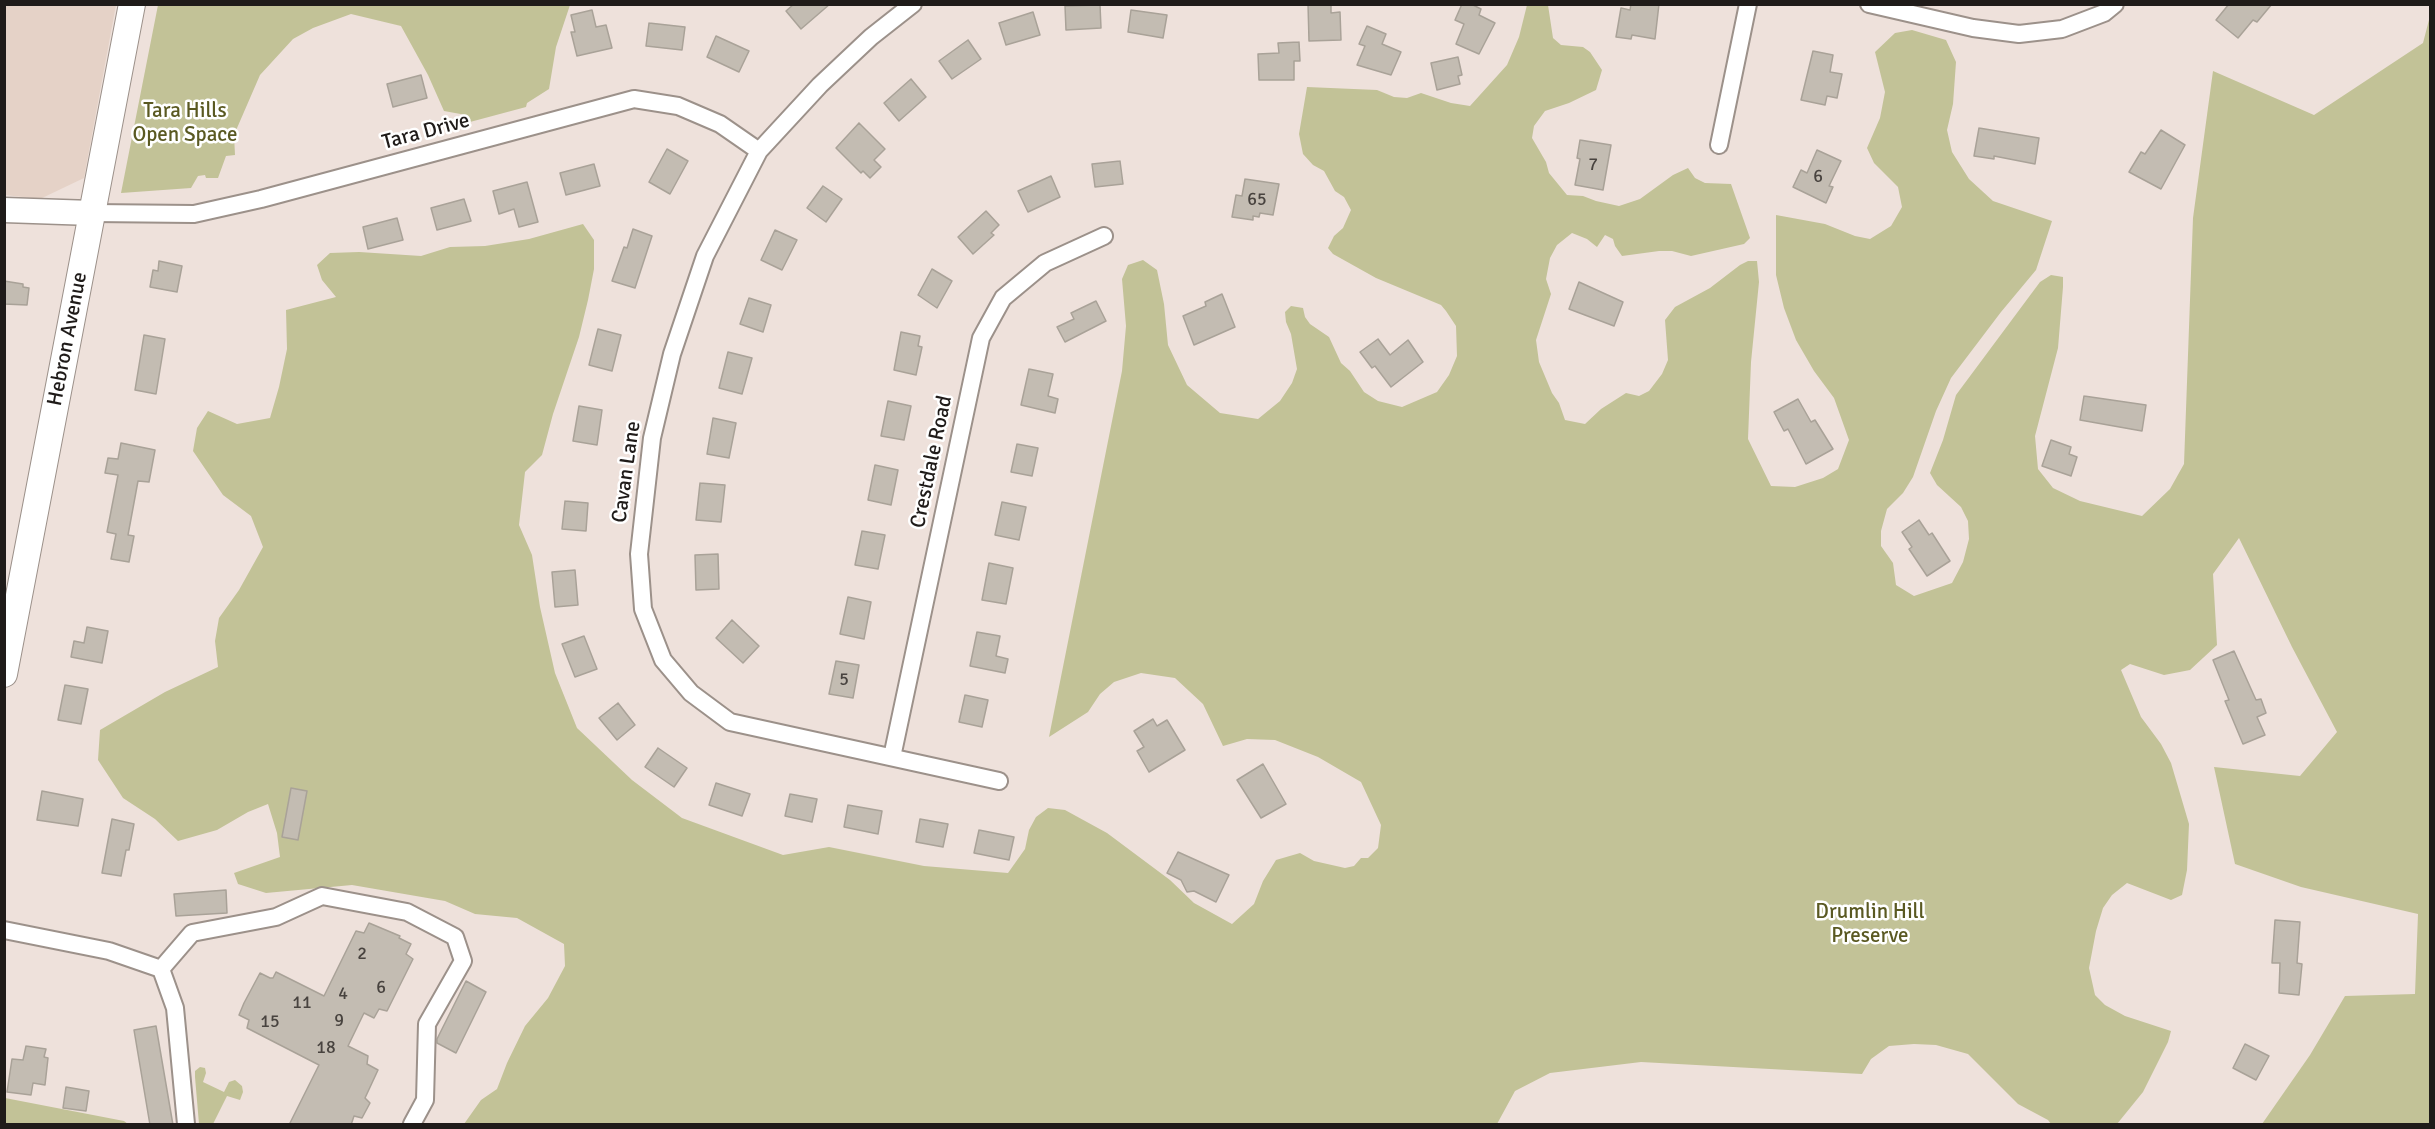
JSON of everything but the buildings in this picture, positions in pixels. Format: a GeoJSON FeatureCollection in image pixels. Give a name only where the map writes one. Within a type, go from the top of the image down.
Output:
{"type":"FeatureCollection","features":[{"type":"Feature","properties":{"kind":"main road","name":"Hebron Avenue"},"geometry":{"type":"LineString","coordinates":[[4,674],[132,4]]}},
{"type":"Feature","properties":{"kind":"main road"},"geometry":{"type":"LineString","coordinates":[[4,210],[92,213]]}},
{"type":"Feature","properties":{"kind":"street","name":"Cavan Lane"},"geometry":{"type":"LineString","coordinates":[[914,4],[871,37],[829,77],[759,151],[705,256],[672,354],[650,450],[639,554],[643,609],[663,660],[690,693],[730,722],[999,781]]}},
{"type":"Feature","properties":{"kind":"street"},"geometry":{"type":"LineString","coordinates":[[1719,146],[1748,4]]}},
{"type":"Feature","properties":{"kind":"street"},"geometry":{"type":"LineString","coordinates":[[1869,4],[1973,28],[2019,34],[2062,29],[2104,13],[2115,4]]}},
{"type":"Feature","properties":{"kind":"street","name":"Tara Drive"},"geometry":{"type":"LineString","coordinates":[[92,213],[194,214],[261,199],[634,99],[678,106],[720,124],[759,151]]}},
{"type":"Feature","properties":{"kind":"street","name":"Crestdale Road"},"geometry":{"type":"LineString","coordinates":[[892,757],[981,338],[1003,298],[1045,263],[1104,236]]}},
{"type":"Feature","properties":{"kind":"street"},"geometry":{"type":"LineString","coordinates":[[161,969],[192,933],[276,917],[322,896],[407,912],[455,937],[463,961],[427,1024],[425,1100],[412,1125]]}},
{"type":"Feature","properties":{"kind":"street"},"geometry":{"type":"LineString","coordinates":[[4,930],[109,951],[161,969]]}},
{"type":"Feature","properties":{"kind":"street"},"geometry":{"type":"LineString","coordinates":[[161,969],[175,1008],[186,1125]]}},
{"type":"Feature","properties":{"kind":"shaded area"},"geometry":{"type":"Polygon","coordinates":[[[5,5],[116,5],[84,178],[40,199],[5,195],[5,5]]]}},
{"type":"Feature","properties":{"kind":"green space","name":"Tara Hills Open Space"},"geometry":{"type":"Polygon","coordinates":[[[158,4],[570,5],[556,47],[549,89],[527,103],[526,107],[470,122],[466,115],[444,111],[428,75],[401,26],[351,14],[313,28],[293,39],[260,75],[234,135],[235,155],[226,156],[218,178],[198,176],[191,188],[121,193],[158,4]]]}},
{"type":"Feature","properties":{"kind":"green space","name":"Drumlin Hill Preserve"},"geometry":{"type":"Polygon","coordinates":[[[1527,5],[1548,5],[1553,38],[1561,45],[1583,47],[1590,52],[1602,70],[1596,90],[1545,111],[1534,126],[1532,138],[1546,162],[1549,173],[1567,195],[1583,196],[1619,206],[1640,199],[1673,175],[1688,168],[1695,178],[1705,183],[1731,184],[1750,238],[1744,244],[1691,256],[1672,251],[1659,251],[1622,256],[1613,239],[1605,235],[1597,247],[1587,239],[1572,233],[1557,245],[1550,258],[1546,279],[1551,294],[1536,340],[1539,362],[1565,420],[1585,424],[1601,409],[1626,393],[1639,396],[1649,391],[1662,374],[1668,360],[1665,320],[1675,307],[1710,288],[1740,265],[1748,261],[1757,261],[1759,282],[1751,362],[1748,439],[1771,486],[1795,487],[1823,478],[1838,469],[1849,440],[1834,398],[1814,371],[1796,340],[1784,308],[1776,275],[1776,215],[1825,224],[1855,236],[1870,239],[1891,226],[1902,207],[1898,187],[1874,163],[1867,148],[1880,118],[1885,92],[1875,52],[1895,33],[1912,30],[1946,40],[1956,62],[1953,104],[1947,130],[1952,152],[1969,179],[1993,201],[2052,221],[2036,270],[1951,378],[1936,411],[1913,477],[1903,493],[1887,509],[1881,531],[1881,546],[1893,563],[1896,585],[1914,596],[1952,583],[1963,562],[1969,539],[1968,521],[1961,507],[1937,485],[1930,473],[1943,440],[1956,395],[2040,282],[2051,275],[2063,277],[2063,287],[2058,348],[2035,436],[2038,469],[2053,488],[2080,501],[2142,516],[2170,489],[2184,464],[2193,218],[2213,71],[2314,115],[2423,43],[2430,16],[2430,1124],[2262,1124],[2310,1055],[2345,996],[2415,994],[2418,914],[2301,887],[2235,864],[2214,767],[2300,776],[2337,732],[2292,647],[2239,538],[2213,574],[2217,645],[2190,670],[2164,675],[2130,664],[2121,670],[2141,717],[2161,744],[2171,763],[2189,824],[2187,870],[2182,895],[2171,900],[2127,883],[2112,895],[2103,908],[2096,931],[2089,968],[2095,995],[2105,1005],[2125,1016],[2171,1031],[2168,1042],[2143,1092],[2117,1124],[2051,1124],[2048,1120],[2018,1104],[1968,1054],[1936,1045],[1914,1044],[1889,1046],[1871,1059],[1862,1074],[1641,1062],[1550,1073],[1515,1091],[1497,1124],[464,1124],[481,1100],[497,1089],[525,1026],[548,998],[565,966],[564,944],[517,918],[475,914],[445,901],[352,885],[266,893],[238,884],[234,873],[280,857],[277,833],[268,804],[248,812],[217,830],[178,841],[155,819],[123,798],[98,760],[100,730],[165,692],[218,667],[215,641],[219,618],[239,590],[263,547],[251,516],[223,495],[193,451],[197,428],[208,411],[237,424],[270,418],[287,349],[286,310],[336,297],[322,280],[317,265],[330,253],[359,252],[421,256],[450,247],[485,246],[529,239],[583,224],[594,240],[594,269],[588,300],[579,337],[542,455],[525,472],[519,525],[532,555],[540,607],[555,673],[577,728],[632,780],[682,818],[783,855],[829,847],[924,866],[1008,873],[1025,849],[1029,830],[1036,817],[1048,808],[1065,810],[1107,833],[1170,880],[1194,903],[1232,924],[1254,904],[1263,881],[1276,860],[1300,853],[1314,861],[1345,868],[1354,866],[1361,858],[1368,858],[1378,848],[1381,825],[1361,782],[1318,757],[1275,740],[1247,739],[1223,746],[1203,704],[1175,678],[1141,673],[1114,682],[1100,694],[1088,712],[1049,737],[1122,371],[1126,326],[1122,279],[1128,265],[1143,260],[1157,270],[1164,304],[1168,345],[1187,385],[1220,413],[1258,419],[1280,401],[1292,383],[1297,369],[1285,312],[1291,306],[1303,308],[1310,324],[1329,337],[1341,363],[1350,371],[1364,392],[1378,401],[1402,407],[1437,392],[1449,375],[1457,356],[1456,326],[1446,311],[1441,305],[1376,278],[1333,254],[1328,248],[1334,236],[1343,228],[1351,210],[1344,197],[1335,191],[1324,171],[1313,165],[1303,154],[1299,134],[1307,87],[1377,90],[1394,97],[1407,98],[1421,93],[1451,103],[1470,106],[1507,65],[1519,37],[1527,5]]]}},
{"type":"Feature","properties":{"kind":"green space"},"geometry":{"type":"Polygon","coordinates":[[[200,1067],[205,1068],[206,1073],[203,1082],[224,1092],[229,1082],[235,1080],[242,1086],[243,1092],[240,1100],[227,1096],[213,1124],[199,1124],[195,1071],[200,1067]]]}},
{"type":"Feature","properties":{"kind":"green space"},"geometry":{"type":"Polygon","coordinates":[[[5,1098],[124,1121],[128,1124],[5,1124],[5,1098]]]}}]}
